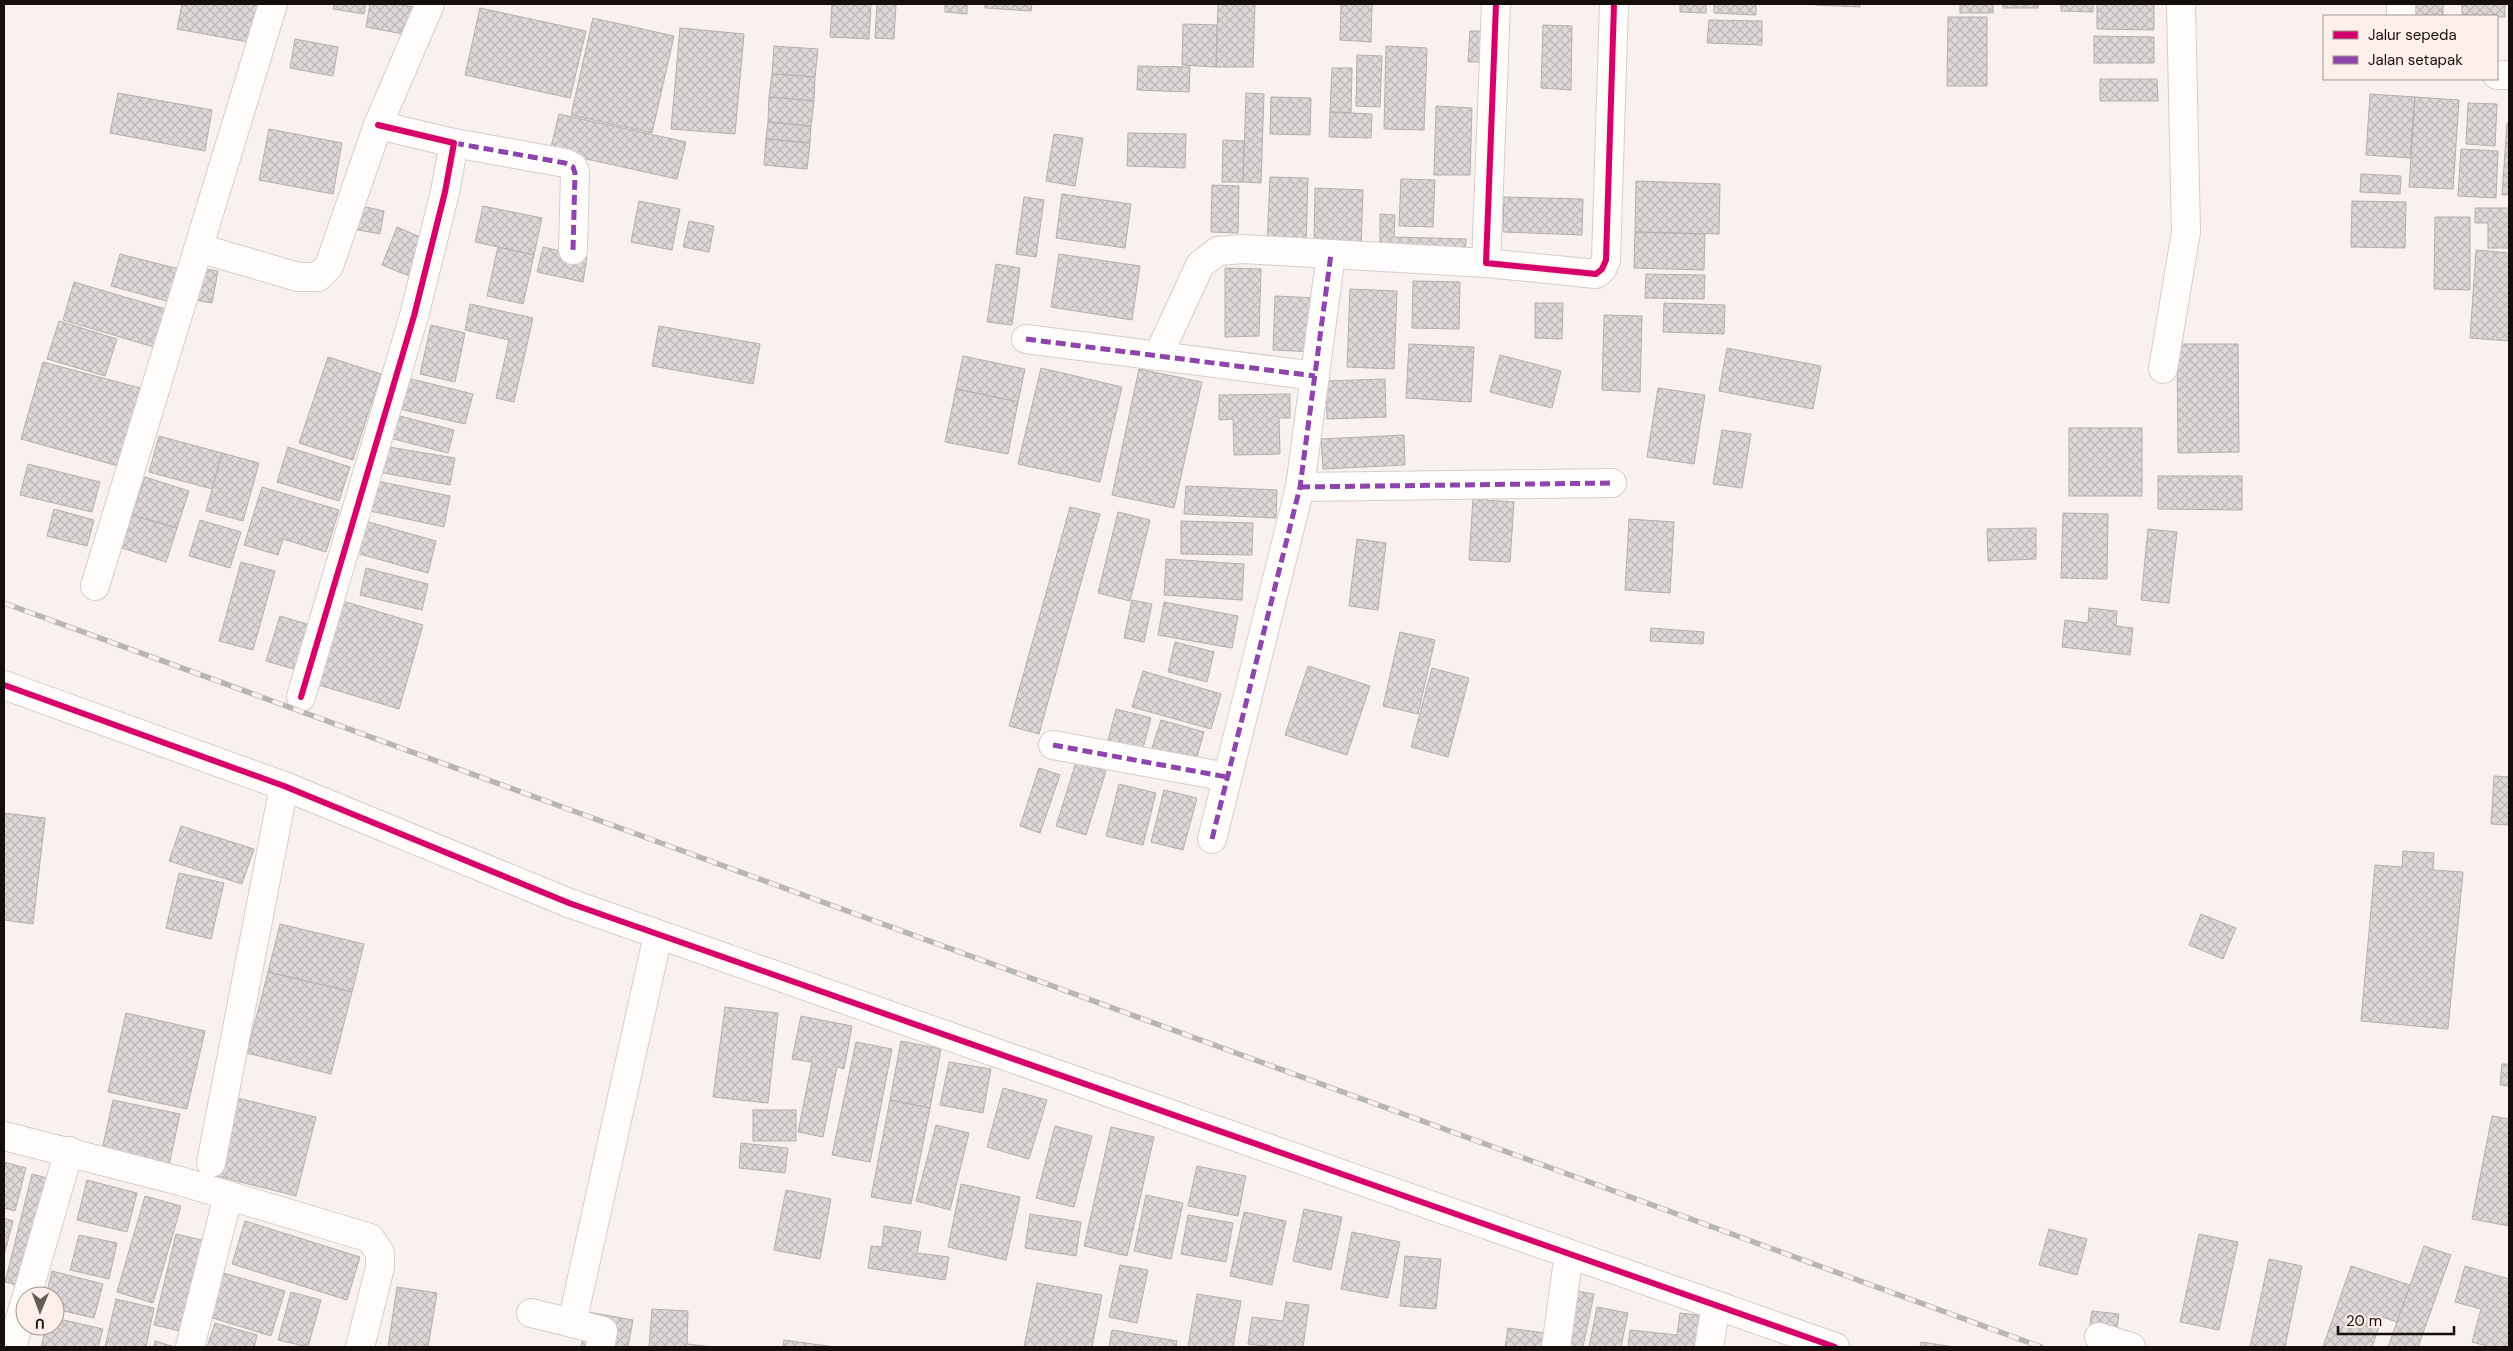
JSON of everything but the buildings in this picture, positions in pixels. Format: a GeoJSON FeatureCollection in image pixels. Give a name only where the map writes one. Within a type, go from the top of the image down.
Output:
{"type":"FeatureCollection","features":[{"type":"Feature","properties":{"kind":"street"},"geometry":{"type":"LineString","coordinates":[[95,586],[273,4]]}},
{"type":"Feature","properties":{"kind":"street"},"geometry":{"type":"LineString","coordinates":[[199,248],[298,277],[318,277],[329,266],[378,125],[430,4]]}},
{"type":"Feature","properties":{"kind":"street"},"geometry":{"type":"LineString","coordinates":[[1486,263],[1496,4]]}},
{"type":"Feature","properties":{"kind":"street"},"geometry":{"type":"LineString","coordinates":[[1158,356],[1200,265],[1218,252],[1243,249],[1486,263],[1596,274],[1602,269],[1606,260],[1614,4]]}},
{"type":"Feature","properties":{"kind":"street"},"geometry":{"type":"LineString","coordinates":[[2163,369],[2186,232],[2181,4]]}},
{"type":"Feature","properties":{"kind":"street"},"geometry":{"type":"LineString","coordinates":[[378,125],[454,143],[565,163],[573,167],[576,173],[573,250]]}},
{"type":"Feature","properties":{"kind":"street"},"geometry":{"type":"LineString","coordinates":[[301,697],[414,316],[446,192],[454,143]]}},
{"type":"Feature","properties":{"kind":"street"},"geometry":{"type":"LineString","coordinates":[[1212,839],[1300,487],[1331,254]]}},
{"type":"Feature","properties":{"kind":"street"},"geometry":{"type":"LineString","coordinates":[[1026,339],[1315,376]]}},
{"type":"Feature","properties":{"kind":"street"},"geometry":{"type":"LineString","coordinates":[[1300,487],[1612,483]]}},
{"type":"Feature","properties":{"kind":"street"},"geometry":{"type":"LineString","coordinates":[[4,685],[284,786],[568,903],[1835,1347]]}},
{"type":"Feature","properties":{"kind":"street"},"geometry":{"type":"LineString","coordinates":[[1053,745],[1227,776]]}},
{"type":"Feature","properties":{"kind":"street"},"geometry":{"type":"LineString","coordinates":[[211,1163],[284,786]]}},
{"type":"Feature","properties":{"kind":"street"},"geometry":{"type":"LineString","coordinates":[[572,1323],[658,935]]}},
{"type":"Feature","properties":{"kind":"street"},"geometry":{"type":"LineString","coordinates":[[4,1136],[69,1151],[180,1181],[370,1238],[380,1253],[380,1267],[360,1347]]}},
{"type":"Feature","properties":{"kind":"street"},"geometry":{"type":"LineString","coordinates":[[30,1286],[69,1151]]}},
{"type":"Feature","properties":{"kind":"street"},"geometry":{"type":"LineString","coordinates":[[190,1347],[228,1196]]}},
{"type":"Feature","properties":{"kind":"street"},"geometry":{"type":"LineString","coordinates":[[1556,1347],[1569,1254]]}},
{"type":"Feature","properties":{"kind":"street"},"geometry":{"type":"LineString","coordinates":[[1709,1347],[1716,1306]]}},
{"type":"Feature","properties":{"kind":"street"},"geometry":{"type":"LineString","coordinates":[[530,1313],[603,1330],[600,1347]]}},
{"type":"Feature","properties":{"kind":"street"},"geometry":{"type":"LineString","coordinates":[[2099,1337],[2131,1347]]}},
{"type":"Feature","properties":{"kind":"railway"},"geometry":{"type":"LineString","coordinates":[[4,603],[2041,1347]]}},
{"type":"Feature","properties":{"kind":"marked path"},"geometry":{"type":"LineString","coordinates":[[454,143],[565,163],[573,167],[575,173],[573,250]]}},
{"type":"Feature","properties":{"kind":"marked path"},"geometry":{"type":"LineString","coordinates":[[1212,839],[1300,487],[1331,254]]}},
{"type":"Feature","properties":{"kind":"marked path"},"geometry":{"type":"LineString","coordinates":[[1026,339],[1315,376]]}},
{"type":"Feature","properties":{"kind":"marked path"},"geometry":{"type":"LineString","coordinates":[[1300,487],[1612,483]]}},
{"type":"Feature","properties":{"kind":"marked path"},"geometry":{"type":"LineString","coordinates":[[1053,745],[1227,777]]}},
{"type":"Feature","properties":{"kind":"cycle path"},"geometry":{"type":"LineString","coordinates":[[1496,4],[1486,263],[1596,274],[1602,269],[1606,260],[1614,4]]}},
{"type":"Feature","properties":{"kind":"cycle path"},"geometry":{"type":"LineString","coordinates":[[301,697],[414,316],[445,192],[454,143],[378,125]]}},
{"type":"Feature","properties":{"kind":"cycle path"},"geometry":{"type":"LineString","coordinates":[[4,685],[284,786],[569,903],[1835,1347]]}}]}
